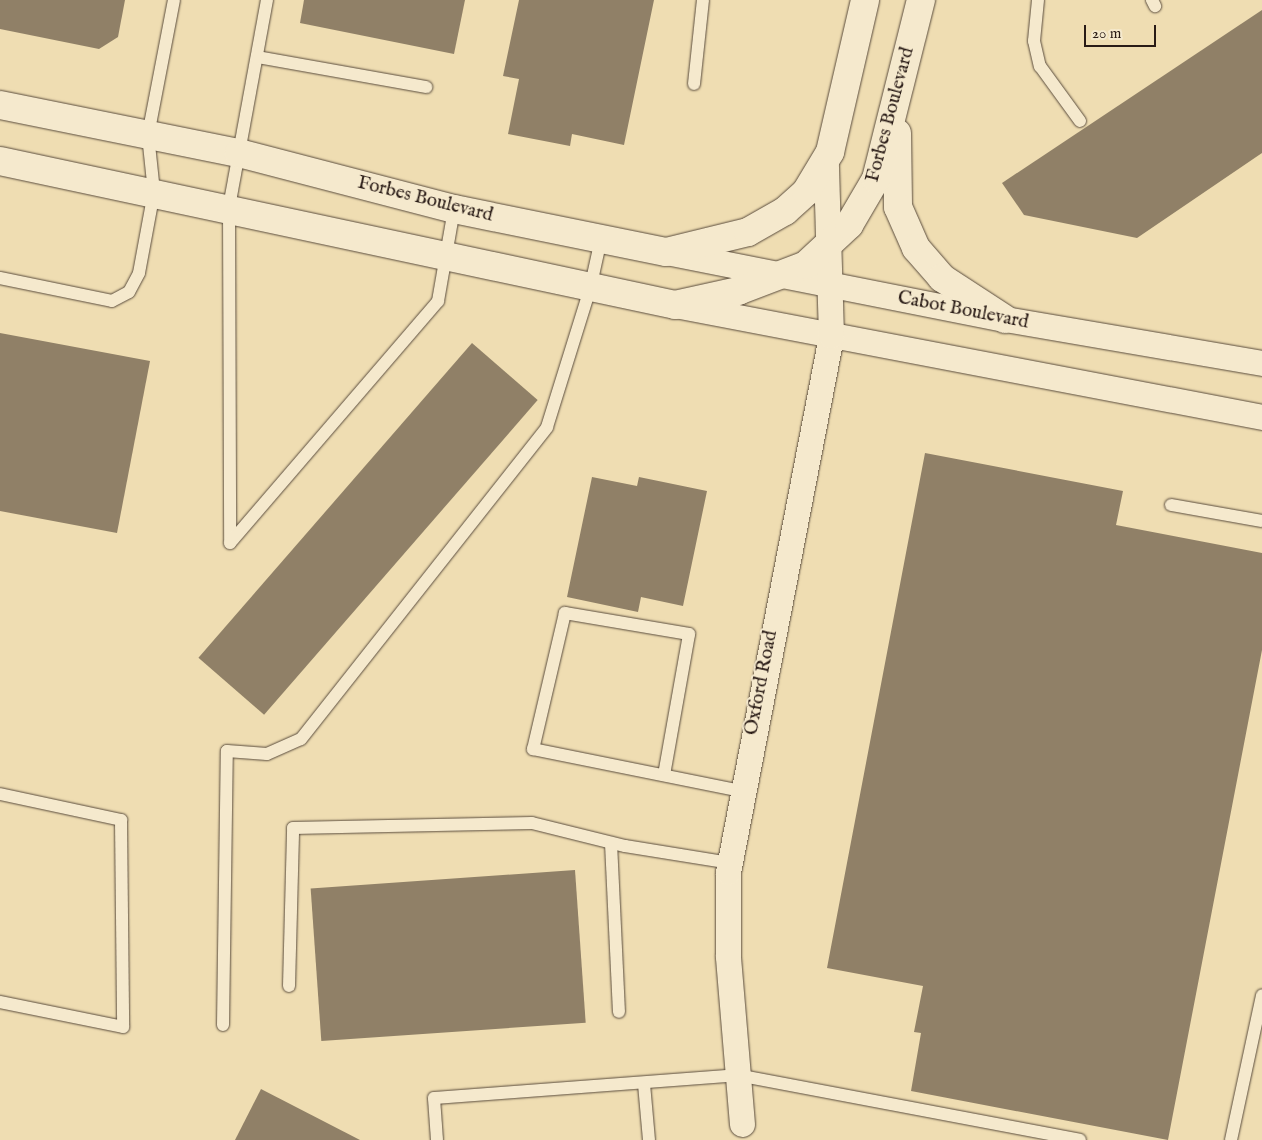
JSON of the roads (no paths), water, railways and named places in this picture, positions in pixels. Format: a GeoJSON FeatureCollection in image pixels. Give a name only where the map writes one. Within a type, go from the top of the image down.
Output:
{"type":"FeatureCollection","features":[{"type":"Feature","properties":{"kind":"street","name":"Forbes Boulevard"},"geometry":{"type":"LineString","coordinates":[[830,246],[826,164],[865,0]]}},
{"type":"Feature","properties":{"kind":"street","name":"Forbes Boulevard"},"geometry":{"type":"LineString","coordinates":[[0,161],[447,253],[590,289],[675,305],[738,291],[806,265],[830,246],[849,225],[876,179],[896,111],[921,0]]}},
{"type":"Feature","properties":{"kind":"street","name":"Forbes Boulevard"},"geometry":{"type":"LineString","coordinates":[[0,105],[239,153],[454,209],[666,252],[731,238],[761,225],[806,192],[826,164]]}},
{"type":"Feature","properties":{"kind":"street"},"geometry":{"type":"LineString","coordinates":[[896,111],[898,207],[907,231],[942,278],[1005,319]]}},
{"type":"Feature","properties":{"kind":"street","name":"Oxford Road"},"geometry":{"type":"LineString","coordinates":[[742,1124],[727,946],[730,863],[742,791],[831,336],[830,246]]}},
{"type":"Feature","properties":{"kind":"street","name":"Cabot Boulevard"},"geometry":{"type":"LineString","coordinates":[[666,252],[830,286],[1005,319],[1262,363]]}},
{"type":"Feature","properties":{"kind":"street"},"geometry":{"type":"LineString","coordinates":[[675,305],[1262,417]]}},
{"type":"Feature","properties":{"kind":"lane"},"geometry":{"type":"LineString","coordinates":[[0,278],[112,301],[129,292],[138,273],[154,192],[148,135],[174,0]]}},
{"type":"Feature","properties":{"kind":"lane"},"geometry":{"type":"LineString","coordinates":[[267,0],[229,208],[230,543],[438,301],[454,209]]}},
{"type":"Feature","properties":{"kind":"lane"},"geometry":{"type":"LineString","coordinates":[[694,84],[703,0]]}},
{"type":"Feature","properties":{"kind":"lane"},"geometry":{"type":"LineString","coordinates":[[1038,0],[1034,41],[1040,66],[1080,121]]}},
{"type":"Feature","properties":{"kind":"lane"},"geometry":{"type":"LineString","coordinates":[[257,57],[426,87]]}},
{"type":"Feature","properties":{"kind":"lane"},"geometry":{"type":"LineString","coordinates":[[223,1025],[227,751],[267,754],[301,739],[547,426],[590,289],[601,239]]}},
{"type":"Feature","properties":{"kind":"lane"},"geometry":{"type":"LineString","coordinates":[[1171,505],[1262,521]]}},
{"type":"Feature","properties":{"kind":"lane"},"geometry":{"type":"LineString","coordinates":[[664,775],[689,634],[565,613],[533,749],[742,791]]}},
{"type":"Feature","properties":{"kind":"lane"},"geometry":{"type":"LineString","coordinates":[[0,794],[121,820],[123,1027],[0,1002]]}},
{"type":"Feature","properties":{"kind":"lane"},"geometry":{"type":"LineString","coordinates":[[289,986],[293,828],[532,823],[611,842],[730,863]]}},
{"type":"Feature","properties":{"kind":"lane"},"geometry":{"type":"LineString","coordinates":[[611,842],[619,1012]]}},
{"type":"Feature","properties":{"kind":"lane"},"geometry":{"type":"LineString","coordinates":[[1231,1140],[1262,995]]}},
{"type":"Feature","properties":{"kind":"lane"},"geometry":{"type":"LineString","coordinates":[[437,1140],[434,1098],[644,1084],[737,1075],[1080,1140]]}},
{"type":"Feature","properties":{"kind":"lane"},"geometry":{"type":"LineString","coordinates":[[644,1084],[649,1140]]}}]}
